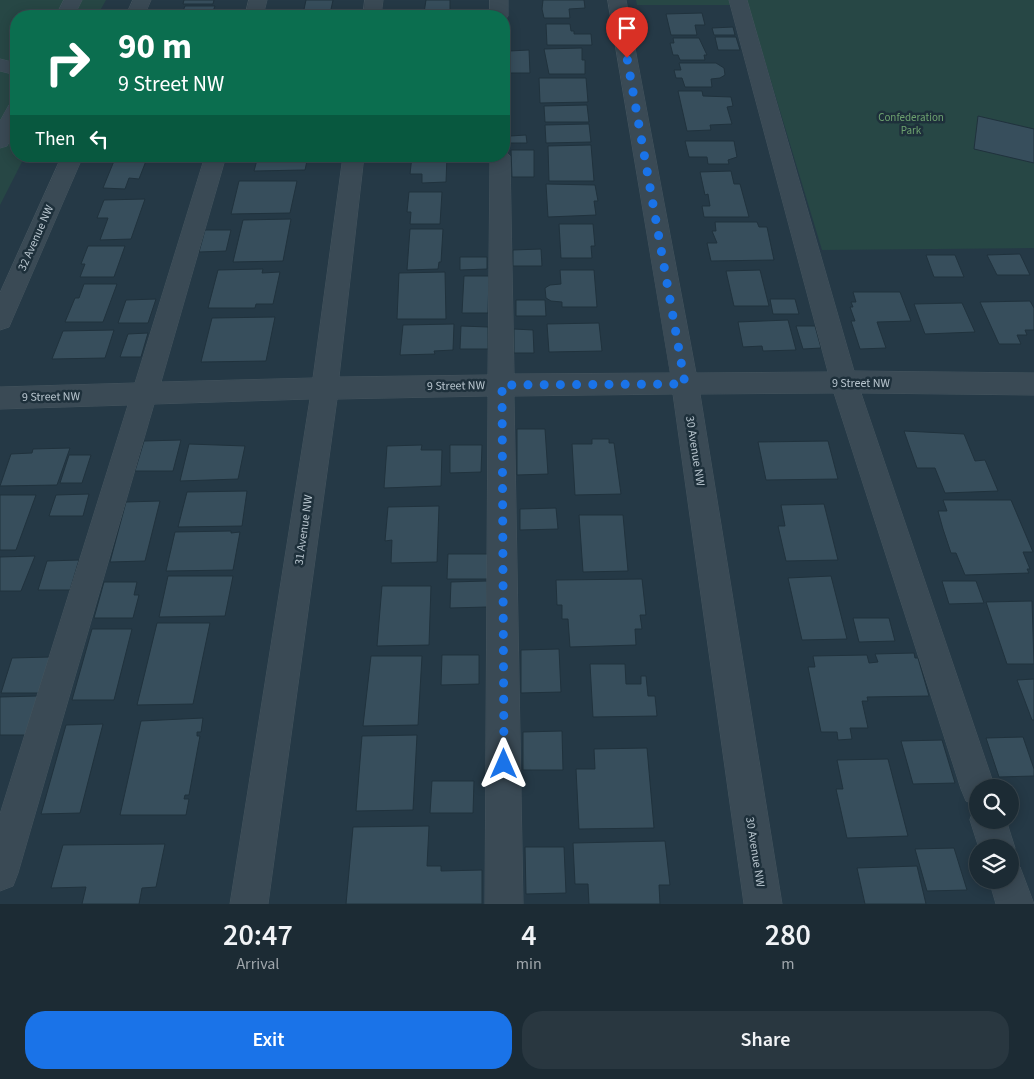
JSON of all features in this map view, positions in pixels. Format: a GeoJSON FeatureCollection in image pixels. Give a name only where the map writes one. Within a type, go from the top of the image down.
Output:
{"type":"FeatureCollection","features":[{"type":"Feature","properties":{"kind":"street","name":"30 Avenue NW"},"geometry":{"type":"LineString","coordinates":[[617,0],[685,384],[763,904]]}},
{"type":"Feature","properties":{"kind":"street"},"geometry":{"type":"LineString","coordinates":[[738,0],[844,382],[975,779]]}},
{"type":"Feature","properties":{"kind":"street"},"geometry":{"type":"LineString","coordinates":[[0,141],[10,121]]}},
{"type":"Feature","properties":{"kind":"street","name":"32 Avenue NW"},"geometry":{"type":"LineString","coordinates":[[0,320],[70,162]]}},
{"type":"Feature","properties":{"kind":"street"},"geometry":{"type":"LineString","coordinates":[[0,873],[214,162]]}},
{"type":"Feature","properties":{"kind":"street","name":"31 Avenue NW"},"geometry":{"type":"LineString","coordinates":[[249,904],[325,388],[353,162]]}},
{"type":"Feature","properties":{"kind":"street"},"geometry":{"type":"LineString","coordinates":[[500,162],[504,904]]}},
{"type":"Feature","properties":{"kind":"street","name":"9 Street NW"},"geometry":{"type":"LineString","coordinates":[[0,398],[325,388],[502,385],[844,382],[1034,385]]}},
{"type":"Feature","properties":{"kind":"street"},"geometry":{"type":"LineString","coordinates":[[1010,889],[1015,904]]}},
{"type":"Feature","properties":{"kind":"green space"},"geometry":{"type":"Polygon","coordinates":[[[0,0],[106,0],[100,10],[10,10],[10,162],[22,162],[0,205],[0,0]]]}},
{"type":"Feature","properties":{"kind":"green space","name":"Confederation Park"},"geometry":{"type":"Polygon","coordinates":[[[636,0],[1034,0],[1034,248],[822,250],[748,5],[637,5],[636,0]]]}},
{"type":"Feature","properties":{"kind":"building"},"geometry":{"type":"Polygon","coordinates":[[[184,0],[214,0],[213,4],[183,4],[184,0]]]}},
{"type":"Feature","properties":{"kind":"building"},"geometry":{"type":"Polygon","coordinates":[[[306,0],[333,0],[331,10],[304,10],[306,0]]]}},
{"type":"Feature","properties":{"kind":"building"},"geometry":{"type":"Polygon","coordinates":[[[426,0],[450,0],[450,10],[424,10],[426,0]]]}},
{"type":"Feature","properties":{"kind":"building"},"geometry":{"type":"Polygon","coordinates":[[[543,0],[584,0],[585,8],[569,9],[570,18],[544,18],[543,0]]]}},
{"type":"Feature","properties":{"kind":"building"},"geometry":{"type":"Polygon","coordinates":[[[185,6],[215,6],[213,10],[183,10],[185,6]]]}},
{"type":"Feature","properties":{"kind":"building"},"geometry":{"type":"Polygon","coordinates":[[[702,13],[705,25],[695,25],[697,35],[671,35],[666,14],[702,13]]]}},
{"type":"Feature","properties":{"kind":"building"},"geometry":{"type":"Polygon","coordinates":[[[546,24],[570,24],[571,31],[574,31],[574,34],[591,34],[592,45],[547,45],[546,24]]]}},
{"type":"Feature","properties":{"kind":"building"},"geometry":{"type":"Polygon","coordinates":[[[733,27],[735,35],[714,35],[712,28],[733,27]]]}},
{"type":"Feature","properties":{"kind":"building"},"geometry":{"type":"Polygon","coordinates":[[[715,37],[736,37],[740,50],[718,50],[715,37]]]}},
{"type":"Feature","properties":{"kind":"building"},"geometry":{"type":"Polygon","coordinates":[[[673,38],[699,38],[707,55],[704,55],[705,60],[680,60],[678,55],[673,55],[670,43],[674,43],[673,38]]]}},
{"type":"Feature","properties":{"kind":"building"},"geometry":{"type":"Polygon","coordinates":[[[582,48],[582,60],[585,60],[585,74],[549,74],[544,49],[582,48]]]}},
{"type":"Feature","properties":{"kind":"building"},"geometry":{"type":"Polygon","coordinates":[[[529,50],[530,73],[510,73],[510,51],[529,50]]]}},
{"type":"Feature","properties":{"kind":"building"},"geometry":{"type":"Polygon","coordinates":[[[679,63],[716,63],[724,68],[725,75],[720,78],[711,79],[712,87],[685,87],[682,78],[676,78],[674,70],[681,70],[679,63]]]}},
{"type":"Feature","properties":{"kind":"building"},"geometry":{"type":"Polygon","coordinates":[[[539,78],[586,78],[588,102],[540,103],[539,78]]]}},
{"type":"Feature","properties":{"kind":"building"},"geometry":{"type":"Polygon","coordinates":[[[678,91],[702,91],[703,96],[731,97],[733,106],[727,107],[732,124],[710,125],[711,130],[687,131],[678,91]]]}},
{"type":"Feature","properties":{"kind":"building"},"geometry":{"type":"Polygon","coordinates":[[[587,105],[589,122],[545,122],[544,106],[587,105]]]}},
{"type":"Feature","properties":{"kind":"building"},"geometry":{"type":"Polygon","coordinates":[[[978,116],[1034,129],[1034,163],[974,149],[978,116]]]}},
{"type":"Feature","properties":{"kind":"building"},"geometry":{"type":"Polygon","coordinates":[[[589,124],[591,142],[546,143],[545,125],[589,124]]]}},
{"type":"Feature","properties":{"kind":"building"},"geometry":{"type":"Polygon","coordinates":[[[526,135],[527,143],[510,143],[510,136],[526,135]]]}},
{"type":"Feature","properties":{"kind":"building"},"geometry":{"type":"Polygon","coordinates":[[[685,141],[734,141],[737,157],[728,160],[729,164],[708,164],[707,157],[689,157],[685,141]]]}},
{"type":"Feature","properties":{"kind":"building"},"geometry":{"type":"Polygon","coordinates":[[[591,145],[594,181],[549,181],[548,146],[591,145]]]}},
{"type":"Feature","properties":{"kind":"building"},"geometry":{"type":"Polygon","coordinates":[[[511,150],[534,150],[534,177],[512,177],[511,150]]]}},
{"type":"Feature","properties":{"kind":"building"},"geometry":{"type":"Polygon","coordinates":[[[114,162],[146,162],[139,179],[129,178],[125,189],[103,188],[114,162]]]}},
{"type":"Feature","properties":{"kind":"building"},"geometry":{"type":"Polygon","coordinates":[[[256,162],[307,162],[305,170],[254,171],[256,162]]]}},
{"type":"Feature","properties":{"kind":"building"},"geometry":{"type":"Polygon","coordinates":[[[411,162],[447,162],[446,182],[422,183],[422,174],[410,174],[411,162]]]}},
{"type":"Feature","properties":{"kind":"building"},"geometry":{"type":"Polygon","coordinates":[[[731,171],[734,184],[740,184],[749,217],[704,217],[702,206],[710,206],[708,194],[705,195],[700,172],[731,171]]]}},
{"type":"Feature","properties":{"kind":"building"},"geometry":{"type":"Polygon","coordinates":[[[239,181],[297,181],[290,213],[231,214],[239,181]]]}},
{"type":"Feature","properties":{"kind":"building"},"geometry":{"type":"Polygon","coordinates":[[[546,184],[595,185],[598,201],[594,201],[596,215],[548,217],[546,184]]]}},
{"type":"Feature","properties":{"kind":"building"},"geometry":{"type":"Polygon","coordinates":[[[409,192],[442,192],[440,224],[410,224],[411,212],[407,212],[409,192]]]}},
{"type":"Feature","properties":{"kind":"building"},"geometry":{"type":"Polygon","coordinates":[[[145,199],[131,239],[100,240],[108,218],[97,218],[104,200],[145,199]]]}},
{"type":"Feature","properties":{"kind":"building"},"geometry":{"type":"Polygon","coordinates":[[[291,219],[283,261],[233,262],[243,220],[291,219]]]}},
{"type":"Feature","properties":{"kind":"building"},"geometry":{"type":"Polygon","coordinates":[[[715,222],[757,222],[759,227],[767,227],[774,260],[711,261],[707,243],[717,243],[712,231],[716,231],[715,222]]]}},
{"type":"Feature","properties":{"kind":"building"},"geometry":{"type":"Polygon","coordinates":[[[559,224],[593,224],[595,246],[591,246],[592,258],[561,258],[559,224]]]}},
{"type":"Feature","properties":{"kind":"building"},"geometry":{"type":"Polygon","coordinates":[[[410,229],[443,229],[441,262],[439,262],[438,269],[407,270],[410,229]]]}},
{"type":"Feature","properties":{"kind":"building"},"geometry":{"type":"Polygon","coordinates":[[[205,230],[231,230],[226,251],[199,252],[205,230]]]}},
{"type":"Feature","properties":{"kind":"building"},"geometry":{"type":"Polygon","coordinates":[[[88,246],[125,246],[114,277],[80,277],[85,264],[81,264],[88,246]]]}},
{"type":"Feature","properties":{"kind":"building"},"geometry":{"type":"Polygon","coordinates":[[[541,249],[542,266],[513,266],[513,250],[541,249]]]}},
{"type":"Feature","properties":{"kind":"building"},"geometry":{"type":"Polygon","coordinates":[[[1020,254],[1030,275],[997,275],[987,255],[1020,254]]]}},
{"type":"Feature","properties":{"kind":"building"},"geometry":{"type":"Polygon","coordinates":[[[926,255],[955,255],[964,277],[934,277],[926,255]]]}},
{"type":"Feature","properties":{"kind":"building"},"geometry":{"type":"Polygon","coordinates":[[[460,257],[487,257],[487,269],[460,270],[460,257]]]}},
{"type":"Feature","properties":{"kind":"building"},"geometry":{"type":"Polygon","coordinates":[[[263,269],[262,273],[280,272],[273,304],[256,304],[255,308],[208,308],[218,270],[263,269]]]}},
{"type":"Feature","properties":{"kind":"building"},"geometry":{"type":"Polygon","coordinates":[[[560,270],[594,270],[597,307],[562,307],[562,302],[551,301],[546,298],[545,288],[550,285],[561,284],[560,270]]]}},
{"type":"Feature","properties":{"kind":"building"},"geometry":{"type":"Polygon","coordinates":[[[760,270],[769,306],[734,306],[726,271],[760,270]]]}},
{"type":"Feature","properties":{"kind":"building"},"geometry":{"type":"Polygon","coordinates":[[[445,272],[446,319],[397,319],[399,273],[445,272]]]}},
{"type":"Feature","properties":{"kind":"building"},"geometry":{"type":"Polygon","coordinates":[[[464,276],[489,276],[488,313],[462,313],[464,276]]]}},
{"type":"Feature","properties":{"kind":"building"},"geometry":{"type":"Polygon","coordinates":[[[84,284],[117,284],[103,322],[65,322],[75,298],[79,298],[84,284]]]}},
{"type":"Feature","properties":{"kind":"building"},"geometry":{"type":"Polygon","coordinates":[[[853,292],[900,292],[911,321],[877,322],[886,348],[860,349],[851,321],[855,321],[850,307],[853,307],[851,302],[856,302],[853,292]]]}},
{"type":"Feature","properties":{"kind":"building"},"geometry":{"type":"Polygon","coordinates":[[[156,299],[148,323],[118,323],[126,300],[156,299]]]}},
{"type":"Feature","properties":{"kind":"building"},"geometry":{"type":"Polygon","coordinates":[[[770,299],[795,299],[799,314],[773,314],[770,299]]]}},
{"type":"Feature","properties":{"kind":"building"},"geometry":{"type":"Polygon","coordinates":[[[516,300],[545,300],[546,316],[516,316],[516,300]]]}},
{"type":"Feature","properties":{"kind":"building"},"geometry":{"type":"Polygon","coordinates":[[[1030,301],[1034,308],[1034,330],[1025,330],[1027,335],[1017,335],[1021,344],[999,344],[980,302],[1030,301]]]}},
{"type":"Feature","properties":{"kind":"building"},"geometry":{"type":"Polygon","coordinates":[[[962,303],[975,332],[925,334],[914,304],[962,303]]]}},
{"type":"Feature","properties":{"kind":"building"},"geometry":{"type":"Polygon","coordinates":[[[275,317],[266,361],[201,362],[212,318],[275,317]]]}},
{"type":"Feature","properties":{"kind":"building"},"geometry":{"type":"Polygon","coordinates":[[[788,320],[796,350],[763,351],[762,346],[743,347],[738,322],[788,320]]]}},
{"type":"Feature","properties":{"kind":"building"},"geometry":{"type":"Polygon","coordinates":[[[599,323],[602,351],[549,352],[547,324],[599,323]]]}},
{"type":"Feature","properties":{"kind":"building"},"geometry":{"type":"Polygon","coordinates":[[[454,324],[453,350],[434,351],[435,354],[400,355],[403,325],[454,324]]]}},
{"type":"Feature","properties":{"kind":"building"},"geometry":{"type":"Polygon","coordinates":[[[461,326],[488,327],[488,349],[460,349],[461,326]]]}},
{"type":"Feature","properties":{"kind":"building"},"geometry":{"type":"Polygon","coordinates":[[[796,326],[815,326],[821,348],[803,349],[796,326]]]}},
{"type":"Feature","properties":{"kind":"building"},"geometry":{"type":"Polygon","coordinates":[[[514,329],[533,330],[534,353],[514,353],[514,329]]]}},
{"type":"Feature","properties":{"kind":"building"},"geometry":{"type":"Polygon","coordinates":[[[114,330],[105,358],[52,359],[63,331],[114,330]]]}},
{"type":"Feature","properties":{"kind":"building"},"geometry":{"type":"Polygon","coordinates":[[[148,333],[141,357],[120,357],[128,334],[148,333]]]}},
{"type":"Feature","properties":{"kind":"building"},"geometry":{"type":"Polygon","coordinates":[[[517,429],[545,429],[548,474],[517,475],[517,429]]]}},
{"type":"Feature","properties":{"kind":"building"},"geometry":{"type":"Polygon","coordinates":[[[904,431],[964,434],[975,461],[985,460],[998,491],[945,493],[935,468],[917,468],[904,431]]]}},
{"type":"Feature","properties":{"kind":"building"},"geometry":{"type":"Polygon","coordinates":[[[592,439],[609,439],[609,443],[614,443],[621,494],[575,495],[572,444],[592,444],[592,439]]]}},
{"type":"Feature","properties":{"kind":"building"},"geometry":{"type":"Polygon","coordinates":[[[181,440],[173,471],[135,471],[144,441],[181,440]]]}},
{"type":"Feature","properties":{"kind":"building"},"geometry":{"type":"Polygon","coordinates":[[[828,441],[838,479],[766,480],[758,442],[828,441]]]}},
{"type":"Feature","properties":{"kind":"building"},"geometry":{"type":"Polygon","coordinates":[[[189,444],[245,446],[238,479],[180,481],[189,444]]]}},
{"type":"Feature","properties":{"kind":"building"},"geometry":{"type":"Polygon","coordinates":[[[422,445],[421,450],[442,450],[441,486],[384,488],[387,446],[422,445]]]}},
{"type":"Feature","properties":{"kind":"building"},"geometry":{"type":"Polygon","coordinates":[[[450,445],[482,445],[481,472],[450,473],[450,445]]]}},
{"type":"Feature","properties":{"kind":"building"},"geometry":{"type":"Polygon","coordinates":[[[70,448],[57,485],[0,486],[11,454],[32,453],[33,449],[70,448]]]}},
{"type":"Feature","properties":{"kind":"building"},"geometry":{"type":"Polygon","coordinates":[[[69,455],[91,455],[82,483],[60,483],[69,455]]]}},
{"type":"Feature","properties":{"kind":"building"},"geometry":{"type":"Polygon","coordinates":[[[247,491],[242,526],[178,527],[187,492],[247,491]]]}},
{"type":"Feature","properties":{"kind":"building"},"geometry":{"type":"Polygon","coordinates":[[[89,494],[83,516],[49,516],[56,495],[89,494]]]}},
{"type":"Feature","properties":{"kind":"building"},"geometry":{"type":"Polygon","coordinates":[[[0,495],[36,495],[16,550],[0,550],[0,495]]]}},
{"type":"Feature","properties":{"kind":"building"},"geometry":{"type":"Polygon","coordinates":[[[943,500],[1011,500],[1033,552],[1023,552],[1030,569],[1027,569],[1029,573],[965,575],[956,553],[951,553],[943,529],[938,511],[947,511],[943,500]]]}},
{"type":"Feature","properties":{"kind":"building"},"geometry":{"type":"Polygon","coordinates":[[[160,501],[145,561],[110,562],[126,502],[160,501]]]}},
{"type":"Feature","properties":{"kind":"building"},"geometry":{"type":"Polygon","coordinates":[[[824,504],[838,560],[786,561],[778,526],[785,526],[781,505],[824,504]]]}},
{"type":"Feature","properties":{"kind":"building"},"geometry":{"type":"Polygon","coordinates":[[[439,506],[437,562],[391,563],[392,540],[385,541],[388,507],[439,506]]]}},
{"type":"Feature","properties":{"kind":"building"},"geometry":{"type":"Polygon","coordinates":[[[556,508],[558,529],[520,530],[520,509],[556,508]]]}},
{"type":"Feature","properties":{"kind":"building"},"geometry":{"type":"Polygon","coordinates":[[[579,515],[623,515],[628,571],[583,572],[579,515]]]}},
{"type":"Feature","properties":{"kind":"building"},"geometry":{"type":"Polygon","coordinates":[[[231,531],[231,533],[240,532],[233,570],[166,571],[175,532],[231,531]]]}},
{"type":"Feature","properties":{"kind":"building"},"geometry":{"type":"Polygon","coordinates":[[[448,554],[488,554],[488,579],[447,579],[448,554]]]}},
{"type":"Feature","properties":{"kind":"building"},"geometry":{"type":"Polygon","coordinates":[[[35,556],[21,591],[0,591],[0,557],[35,556]]]}},
{"type":"Feature","properties":{"kind":"building"},"geometry":{"type":"Polygon","coordinates":[[[79,560],[70,590],[38,590],[47,561],[79,560]]]}},
{"type":"Feature","properties":{"kind":"building"},"geometry":{"type":"Polygon","coordinates":[[[168,576],[233,576],[225,616],[159,617],[168,576]]]}},
{"type":"Feature","properties":{"kind":"building"},"geometry":{"type":"Polygon","coordinates":[[[831,576],[847,639],[802,640],[788,578],[831,576]]]}},
{"type":"Feature","properties":{"kind":"building"},"geometry":{"type":"Polygon","coordinates":[[[642,579],[646,615],[640,615],[642,629],[635,629],[636,645],[570,647],[568,619],[562,619],[562,605],[557,605],[556,580],[642,579]]]}},
{"type":"Feature","properties":{"kind":"building"},"geometry":{"type":"Polygon","coordinates":[[[487,581],[487,607],[450,608],[451,582],[487,581]]]}},
{"type":"Feature","properties":{"kind":"building"},"geometry":{"type":"Polygon","coordinates":[[[942,581],[976,581],[984,603],[949,604],[942,581]]]}},
{"type":"Feature","properties":{"kind":"building"},"geometry":{"type":"Polygon","coordinates":[[[104,582],[137,582],[134,595],[139,595],[133,618],[94,618],[104,582]]]}},
{"type":"Feature","properties":{"kind":"building"},"geometry":{"type":"Polygon","coordinates":[[[382,586],[431,586],[429,645],[377,646],[382,586]]]}},
{"type":"Feature","properties":{"kind":"building"},"geometry":{"type":"Polygon","coordinates":[[[1032,601],[1034,664],[1007,664],[986,602],[1032,601]]]}},
{"type":"Feature","properties":{"kind":"building"},"geometry":{"type":"Polygon","coordinates":[[[853,618],[889,618],[895,641],[859,642],[853,618]]]}},
{"type":"Feature","properties":{"kind":"building"},"geometry":{"type":"Polygon","coordinates":[[[157,623],[210,623],[193,704],[137,705],[157,623]]]}},
{"type":"Feature","properties":{"kind":"building"},"geometry":{"type":"Polygon","coordinates":[[[92,629],[132,629],[114,700],[72,700],[92,629]]]}},
{"type":"Feature","properties":{"kind":"building"},"geometry":{"type":"Polygon","coordinates":[[[559,649],[561,692],[521,693],[521,650],[559,649]]]}},
{"type":"Feature","properties":{"kind":"building"},"geometry":{"type":"Polygon","coordinates":[[[914,653],[915,658],[918,658],[929,696],[867,697],[868,701],[862,701],[868,728],[850,728],[852,739],[838,740],[837,732],[821,732],[808,667],[815,667],[813,656],[867,655],[869,663],[878,662],[875,654],[914,653]]]}},
{"type":"Feature","properties":{"kind":"building"},"geometry":{"type":"Polygon","coordinates":[[[442,655],[479,655],[479,684],[441,685],[442,655]]]}},
{"type":"Feature","properties":{"kind":"building"},"geometry":{"type":"Polygon","coordinates":[[[371,656],[422,656],[418,725],[363,726],[371,656]]]}},
{"type":"Feature","properties":{"kind":"building"},"geometry":{"type":"Polygon","coordinates":[[[50,657],[39,693],[1,693],[12,658],[50,657]]]}},
{"type":"Feature","properties":{"kind":"building"},"geometry":{"type":"Polygon","coordinates":[[[590,664],[625,664],[626,684],[641,684],[641,676],[646,676],[648,696],[655,696],[657,716],[593,717],[590,664]]]}},
{"type":"Feature","properties":{"kind":"building"},"geometry":{"type":"Polygon","coordinates":[[[1034,679],[1034,720],[1032,720],[1017,680],[1034,679]]]}},
{"type":"Feature","properties":{"kind":"building"},"geometry":{"type":"Polygon","coordinates":[[[38,696],[26,735],[0,735],[0,697],[38,696]]]}},
{"type":"Feature","properties":{"kind":"building"},"geometry":{"type":"Polygon","coordinates":[[[203,718],[201,732],[197,732],[197,736],[200,736],[189,795],[185,795],[184,799],[189,799],[186,815],[120,815],[141,721],[203,718]]]}},
{"type":"Feature","properties":{"kind":"building"},"geometry":{"type":"Polygon","coordinates":[[[103,724],[80,813],[41,814],[66,725],[103,724]]]}},
{"type":"Feature","properties":{"kind":"building"},"geometry":{"type":"Polygon","coordinates":[[[562,731],[563,770],[523,770],[523,732],[562,731]]]}},
{"type":"Feature","properties":{"kind":"building"},"geometry":{"type":"Polygon","coordinates":[[[417,735],[413,810],[356,811],[362,736],[417,735]]]}},
{"type":"Feature","properties":{"kind":"building"},"geometry":{"type":"Polygon","coordinates":[[[1023,737],[1034,769],[1034,776],[999,777],[986,738],[1023,737]]]}},
{"type":"Feature","properties":{"kind":"building"},"geometry":{"type":"Polygon","coordinates":[[[942,740],[955,783],[913,784],[901,741],[942,740]]]}},
{"type":"Feature","properties":{"kind":"building"},"geometry":{"type":"Polygon","coordinates":[[[647,748],[654,828],[579,829],[576,769],[595,769],[594,749],[647,748]]]}},
{"type":"Feature","properties":{"kind":"building"},"geometry":{"type":"Polygon","coordinates":[[[888,759],[908,836],[847,838],[836,789],[843,789],[837,760],[888,759]]]}},
{"type":"Feature","properties":{"kind":"building"},"geometry":{"type":"Polygon","coordinates":[[[432,781],[474,781],[473,813],[430,813],[432,781]]]}},
{"type":"Feature","properties":{"kind":"building"},"geometry":{"type":"Polygon","coordinates":[[[429,826],[427,866],[441,866],[441,871],[482,870],[482,904],[346,904],[353,827],[429,826]]]}},
{"type":"Feature","properties":{"kind":"building"},"geometry":{"type":"Polygon","coordinates":[[[665,841],[670,885],[659,885],[660,904],[589,904],[588,884],[575,884],[573,843],[665,841]]]}},
{"type":"Feature","properties":{"kind":"building"},"geometry":{"type":"Polygon","coordinates":[[[165,844],[156,887],[142,888],[139,904],[82,904],[86,887],[51,888],[63,845],[165,844]]]}},
{"type":"Feature","properties":{"kind":"building"},"geometry":{"type":"Polygon","coordinates":[[[525,847],[564,847],[566,893],[526,894],[525,847]]]}},
{"type":"Feature","properties":{"kind":"building"},"geometry":{"type":"Polygon","coordinates":[[[954,848],[967,890],[927,891],[915,849],[954,848]]]}},
{"type":"Feature","properties":{"kind":"building"},"geometry":{"type":"Polygon","coordinates":[[[917,866],[926,904],[865,904],[857,868],[917,866]]]}},
{"type":"Feature","properties":{"kind":"route"},"geometry":{"type":"LineString","coordinates":[[504,764],[502,385],[685,384],[627,58]]}}]}
